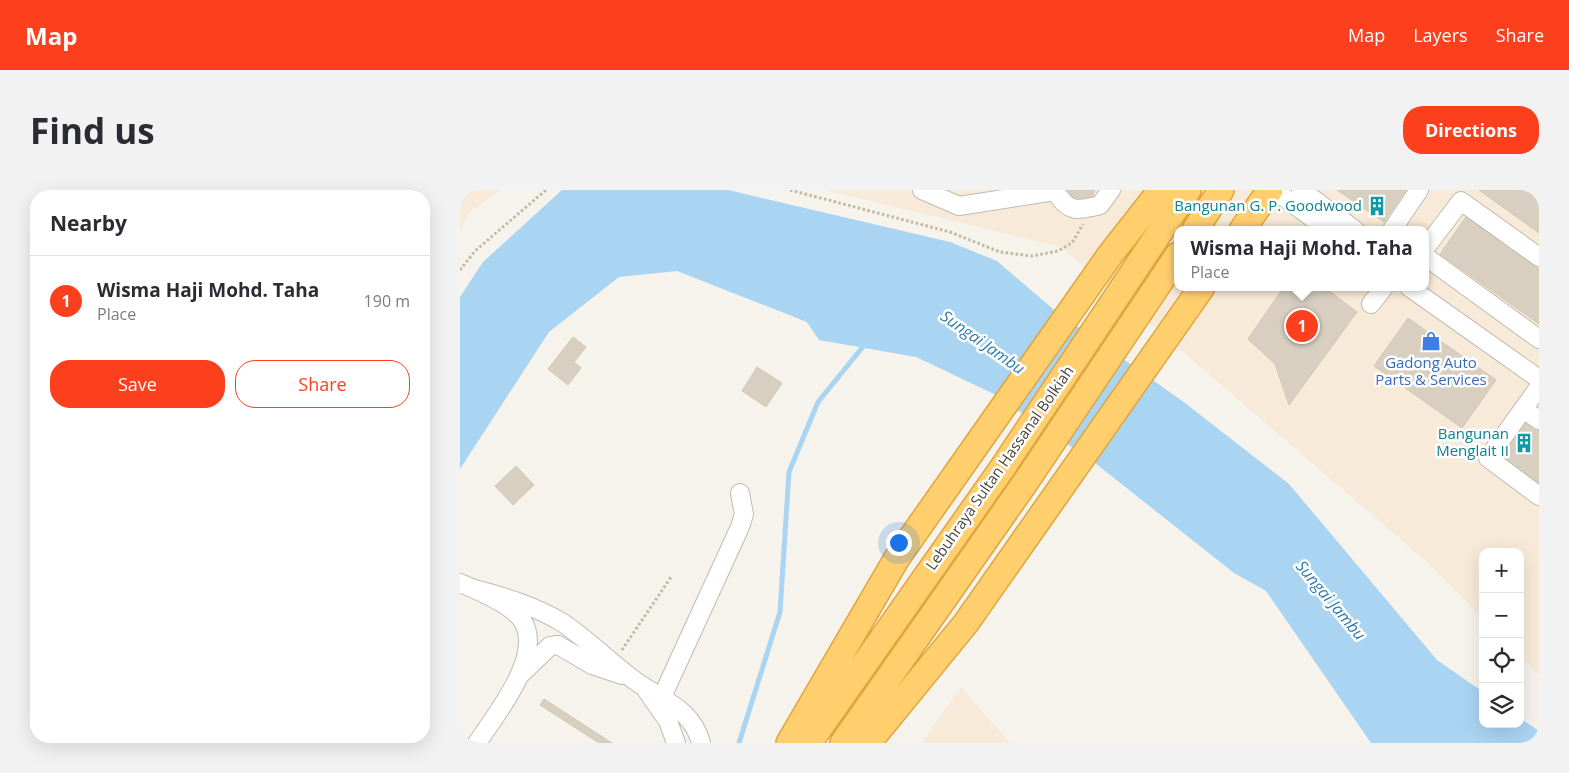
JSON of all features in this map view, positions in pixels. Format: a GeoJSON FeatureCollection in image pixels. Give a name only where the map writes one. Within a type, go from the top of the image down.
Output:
{"type":"FeatureCollection","features":[{"type":"Feature","properties":{"kind":"highway"},"geometry":{"type":"LineString","coordinates":[[789,743],[897,558],[1110,255],[1161,190]]}},
{"type":"Feature","properties":{"kind":"highway","name":"Lebuhraya Sultan Hassanal Bolkiah"},"geometry":{"type":"LineString","coordinates":[[809,743],[1003,467],[1188,190]]}},
{"type":"Feature","properties":{"kind":"highway"},"geometry":{"type":"LineString","coordinates":[[1198,226],[1221,190]]}},
{"type":"Feature","properties":{"kind":"highway"},"geometry":{"type":"LineString","coordinates":[[1245,226],[1270,190]]}},
{"type":"Feature","properties":{"kind":"highway","name":"Lebuhraya Sultan Hassanal Bolkiah"},"geometry":{"type":"LineString","coordinates":[[843,743],[1025,483],[1174,261]]}},
{"type":"Feature","properties":{"kind":"highway"},"geometry":{"type":"LineString","coordinates":[[868,743],[966,624],[1199,291]]}},
{"type":"Feature","properties":{"kind":"street"},"geometry":{"type":"LineString","coordinates":[[922,190],[959,206],[1055,191],[1064,205],[1071,210],[1100,205],[1111,190]]}},
{"type":"Feature","properties":{"kind":"street"},"geometry":{"type":"LineString","coordinates":[[1274,190],[1324,226]]}},
{"type":"Feature","properties":{"kind":"street"},"geometry":{"type":"LineString","coordinates":[[1301,190],[1350,226]]}},
{"type":"Feature","properties":{"kind":"street"},"geometry":{"type":"LineString","coordinates":[[1395,226],[1419,190]]}},
{"type":"Feature","properties":{"kind":"street"},"geometry":{"type":"LineString","coordinates":[[1429,243],[1461,201],[1539,257]]}},
{"type":"Feature","properties":{"kind":"street"},"geometry":{"type":"LineString","coordinates":[[1429,259],[1539,339]]}},
{"type":"Feature","properties":{"kind":"street"},"geometry":{"type":"LineString","coordinates":[[1371,304],[1381,291]]}},
{"type":"Feature","properties":{"kind":"street"},"geometry":{"type":"LineString","coordinates":[[1415,291],[1539,379]]}},
{"type":"Feature","properties":{"kind":"street"},"geometry":{"type":"LineString","coordinates":[[1539,387],[1488,458],[1539,496]]}},
{"type":"Feature","properties":{"kind":"street"},"geometry":{"type":"LineString","coordinates":[[1523,409],[1539,420]]}},
{"type":"Feature","properties":{"kind":"street"},"geometry":{"type":"LineString","coordinates":[[662,697],[740,527],[744,514],[740,493]]}},
{"type":"Feature","properties":{"kind":"street"},"geometry":{"type":"LineString","coordinates":[[467,586],[520,601],[549,615],[579,635],[639,683],[689,717],[698,731],[701,743]]}},
{"type":"Feature","properties":{"kind":"street"},"geometry":{"type":"LineString","coordinates":[[467,586],[510,609],[521,618],[527,629],[528,641],[521,674]]}},
{"type":"Feature","properties":{"kind":"street"},"geometry":{"type":"LineString","coordinates":[[477,743],[521,674],[550,646],[558,645],[592,664],[639,683],[668,722],[676,743]]}},
{"type":"Feature","properties":{"kind":"path"},"geometry":{"type":"LineString","coordinates":[[460,270],[475,251],[546,190]]}},
{"type":"Feature","properties":{"kind":"path"},"geometry":{"type":"LineString","coordinates":[[790,190],[950,232],[1000,252],[1032,256],[1058,251],[1072,243],[1083,228],[1085,209]]}},
{"type":"Feature","properties":{"kind":"path"},"geometry":{"type":"LineString","coordinates":[[614,663],[671,577]]}},
{"type":"Feature","properties":{"kind":"shaded area"},"geometry":{"type":"Polygon","coordinates":[[[460,190],[501,190],[469,213],[460,231],[460,190]]]}},
{"type":"Feature","properties":{"kind":"shaded area"},"geometry":{"type":"Polygon","coordinates":[[[824,190],[1539,190],[1539,675],[1524,660],[1524,548],[1479,548],[1479,614],[1429,564],[1061,247],[824,190]]]}},
{"type":"Feature","properties":{"kind":"shaded area"},"geometry":{"type":"Polygon","coordinates":[[[961,687],[1010,743],[921,743],[961,687]]]}},
{"type":"Feature","properties":{"kind":"water","name":"Sungai Jambu"},"geometry":{"type":"Polygon","coordinates":[[[562,190],[728,190],[950,242],[997,261],[1053,309],[1185,403],[1289,484],[1437,660],[1479,689],[1479,728],[1524,728],[1524,721],[1539,731],[1539,743],[1371,743],[1266,591],[1234,573],[1095,463],[994,394],[916,357],[819,340],[807,322],[677,271],[619,277],[549,332],[460,469],[460,297],[483,262],[562,190]]]}},
{"type":"Feature","properties":{"kind":"building"},"geometry":{"type":"Polygon","coordinates":[[[1065,190],[1095,190],[1093,199],[1074,202],[1065,190]]]}},
{"type":"Feature","properties":{"kind":"building","name":"Bangunan G. P. Goodwood"},"geometry":{"type":"Polygon","coordinates":[[[1337,190],[1406,190],[1384,222],[1337,190]]]}},
{"type":"Feature","properties":{"kind":"building"},"geometry":{"type":"Polygon","coordinates":[[[1479,190],[1539,190],[1539,233],[1479,190]]]}},
{"type":"Feature","properties":{"kind":"building"},"geometry":{"type":"Polygon","coordinates":[[[1466,217],[1539,269],[1539,324],[1440,254],[1466,217]]]}},
{"type":"Feature","properties":{"kind":"building"},"geometry":{"type":"Polygon","coordinates":[[[1281,291],[1329,291],[1357,312],[1289,405],[1275,364],[1248,339],[1281,291]]]}},
{"type":"Feature","properties":{"kind":"building"},"geometry":{"type":"Polygon","coordinates":[[[1408,318],[1496,380],[1462,428],[1374,366],[1408,318]]]}},
{"type":"Feature","properties":{"kind":"building"},"geometry":{"type":"Polygon","coordinates":[[[573,337],[586,347],[574,362],[581,368],[568,385],[548,369],[573,337]]]}},
{"type":"Feature","properties":{"kind":"building"},"geometry":{"type":"Polygon","coordinates":[[[757,367],[782,383],[766,407],[742,391],[757,367]]]}},
{"type":"Feature","properties":{"kind":"building","name":"Bangunan Menglait II"},"geometry":{"type":"Polygon","coordinates":[[[1526,419],[1539,429],[1539,485],[1499,457],[1526,419]]]}},
{"type":"Feature","properties":{"kind":"building"},"geometry":{"type":"Polygon","coordinates":[[[516,466],[534,485],[513,505],[495,486],[516,466]]]}},
{"type":"Feature","properties":{"kind":"building"},"geometry":{"type":"Polygon","coordinates":[[[544,699],[612,743],[599,743],[540,705],[544,699]]]}},
{"type":"Feature","properties":{"kind":"waterway"},"geometry":{"type":"LineString","coordinates":[[739,743],[780,612],[789,472],[818,402],[866,343]]}},
{"type":"Feature","properties":{"kind":"place","name":"Bangunan G. P. Goodwood"},"geometry":{"type":"Point","coordinates":[1377,206]}},
{"type":"Feature","properties":{"kind":"place","name":"Wisma Haji Mohd. Taha"},"geometry":{"type":"Point","coordinates":[1302,326]}},
{"type":"Feature","properties":{"kind":"place","name":"Gadong Auto Parts & Services"},"geometry":{"type":"Point","coordinates":[1431,341]}},
{"type":"Feature","properties":{"kind":"place","name":"Bangunan Menglait II"},"geometry":{"type":"Point","coordinates":[1524,443]}}]}
